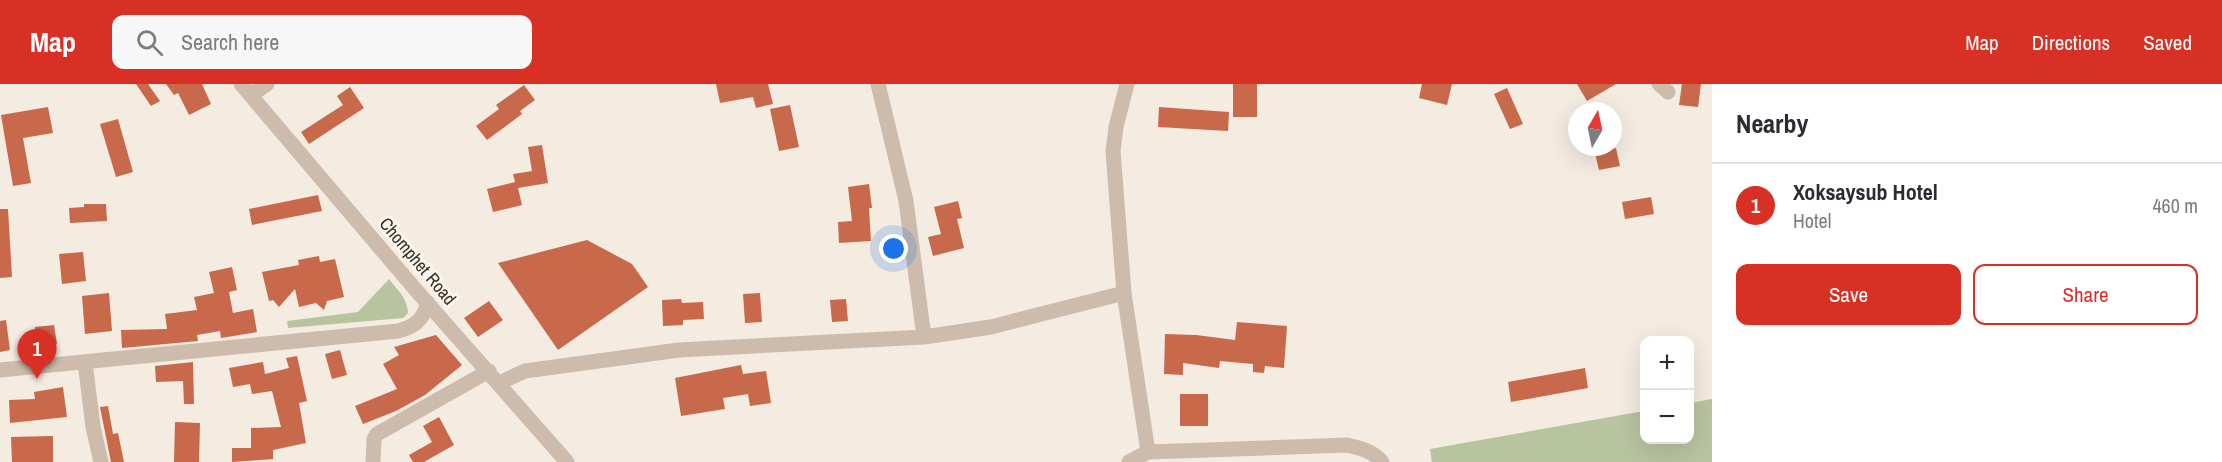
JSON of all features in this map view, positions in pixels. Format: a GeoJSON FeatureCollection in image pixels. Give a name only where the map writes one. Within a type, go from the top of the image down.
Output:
{"type":"FeatureCollection","features":[{"type":"Feature","properties":{"kind":"street"},"geometry":{"type":"LineString","coordinates":[[246,89],[267,84]]}},
{"type":"Feature","properties":{"kind":"street"},"geometry":{"type":"LineString","coordinates":[[878,84],[906,201],[924,337]]}},
{"type":"Feature","properties":{"kind":"street"},"geometry":{"type":"LineString","coordinates":[[1127,84],[1116,127],[1113,151],[1124,293],[1148,452]]}},
{"type":"Feature","properties":{"kind":"street","name":"Chomphet Road"},"geometry":{"type":"LineString","coordinates":[[246,89],[567,462]]}},
{"type":"Feature","properties":{"kind":"street"},"geometry":{"type":"LineString","coordinates":[[373,462],[374,439],[377,434],[494,377],[679,350],[924,337],[991,327],[1124,293]]}},
{"type":"Feature","properties":{"kind":"street"},"geometry":{"type":"LineString","coordinates":[[0,370],[398,331],[417,323],[428,303]]}},
{"type":"Feature","properties":{"kind":"street"},"geometry":{"type":"LineString","coordinates":[[85,362],[100,462]]}},
{"type":"Feature","properties":{"kind":"street"},"geometry":{"type":"LineString","coordinates":[[1129,462],[1148,452],[1347,445],[1364,449],[1382,462]]}},
{"type":"Feature","properties":{"kind":"green space"},"geometry":{"type":"Polygon","coordinates":[[[389,279],[406,303],[408,313],[403,318],[288,328],[287,321],[358,312],[389,279]]]}},
{"type":"Feature","properties":{"kind":"green space"},"geometry":{"type":"Polygon","coordinates":[[[1712,399],[1712,462],[1432,462],[1430,449],[1640,412],[1640,444],[1694,444],[1694,402],[1712,399]]]}},
{"type":"Feature","properties":{"kind":"building"},"geometry":{"type":"Polygon","coordinates":[[[136,84],[148,84],[160,101],[151,106],[136,84]]]}},
{"type":"Feature","properties":{"kind":"building"},"geometry":{"type":"Polygon","coordinates":[[[166,84],[202,84],[211,104],[189,115],[178,93],[174,95],[166,84]]]}},
{"type":"Feature","properties":{"kind":"building"},"geometry":{"type":"Polygon","coordinates":[[[716,84],[768,84],[773,104],[756,108],[753,97],[720,103],[716,84]]]}},
{"type":"Feature","properties":{"kind":"building"},"geometry":{"type":"Polygon","coordinates":[[[1233,84],[1257,84],[1257,117],[1233,117],[1233,84]]]}},
{"type":"Feature","properties":{"kind":"building"},"geometry":{"type":"Polygon","coordinates":[[[1422,84],[1452,84],[1447,105],[1419,98],[1422,84]]]}},
{"type":"Feature","properties":{"kind":"building"},"geometry":{"type":"Polygon","coordinates":[[[1577,84],[1616,84],[1587,101],[1577,84]]]}},
{"type":"Feature","properties":{"kind":"building"},"geometry":{"type":"Polygon","coordinates":[[[1682,84],[1701,84],[1698,107],[1679,105],[1682,84]]]}},
{"type":"Feature","properties":{"kind":"building"},"geometry":{"type":"Polygon","coordinates":[[[524,85],[535,100],[520,111],[522,114],[487,140],[476,126],[499,109],[496,105],[524,85]]]}},
{"type":"Feature","properties":{"kind":"building"},"geometry":{"type":"Polygon","coordinates":[[[350,87],[364,108],[309,144],[301,132],[343,105],[337,96],[350,87]]]}},
{"type":"Feature","properties":{"kind":"building"},"geometry":{"type":"Polygon","coordinates":[[[1507,88],[1523,124],[1510,129],[1494,94],[1507,88]]]}},
{"type":"Feature","properties":{"kind":"building"},"geometry":{"type":"Polygon","coordinates":[[[790,105],[799,147],[779,151],[770,109],[790,105]]]}},
{"type":"Feature","properties":{"kind":"building"},"geometry":{"type":"Polygon","coordinates":[[[48,107],[53,133],[23,138],[31,183],[13,186],[1,115],[48,107]]]}},
{"type":"Feature","properties":{"kind":"building"},"geometry":{"type":"Polygon","coordinates":[[[1159,107],[1229,112],[1228,131],[1158,127],[1159,107]]]}},
{"type":"Feature","properties":{"kind":"building"},"geometry":{"type":"Polygon","coordinates":[[[118,119],[133,172],[116,177],[100,124],[118,119]]]}},
{"type":"Feature","properties":{"kind":"building"},"geometry":{"type":"Polygon","coordinates":[[[542,145],[548,183],[518,188],[522,205],[493,212],[487,189],[515,182],[513,174],[532,171],[528,147],[542,145]]]}},
{"type":"Feature","properties":{"kind":"building"},"geometry":{"type":"Polygon","coordinates":[[[1596,156],[1618,156],[1620,166],[1599,170],[1596,156]]]}},
{"type":"Feature","properties":{"kind":"building"},"geometry":{"type":"Polygon","coordinates":[[[869,184],[872,208],[869,208],[871,241],[839,243],[838,222],[852,221],[848,187],[869,184]]]}},
{"type":"Feature","properties":{"kind":"building"},"geometry":{"type":"Polygon","coordinates":[[[318,195],[322,211],[252,225],[249,209],[318,195]]]}},
{"type":"Feature","properties":{"kind":"building"},"geometry":{"type":"Polygon","coordinates":[[[1651,197],[1654,214],[1625,219],[1622,202],[1651,197]]]}},
{"type":"Feature","properties":{"kind":"building"},"geometry":{"type":"Polygon","coordinates":[[[958,201],[962,218],[957,219],[964,248],[933,256],[928,237],[941,234],[934,207],[958,201]]]}},
{"type":"Feature","properties":{"kind":"building"},"geometry":{"type":"Polygon","coordinates":[[[84,204],[106,204],[107,221],[70,223],[69,208],[84,207],[84,204]]]}},
{"type":"Feature","properties":{"kind":"building"},"geometry":{"type":"Polygon","coordinates":[[[0,209],[8,209],[12,277],[0,278],[0,209]]]}},
{"type":"Feature","properties":{"kind":"building"},"geometry":{"type":"Polygon","coordinates":[[[587,240],[632,264],[648,287],[558,350],[498,263],[587,240]]]}},
{"type":"Feature","properties":{"kind":"building"},"geometry":{"type":"Polygon","coordinates":[[[83,252],[86,281],[62,284],[59,254],[83,252]]]}},
{"type":"Feature","properties":{"kind":"building"},"geometry":{"type":"Polygon","coordinates":[[[319,256],[320,262],[335,259],[344,297],[327,301],[324,310],[316,303],[299,307],[295,289],[279,307],[273,300],[269,301],[262,272],[299,265],[298,260],[319,256]]]}},
{"type":"Feature","properties":{"kind":"building"},"geometry":{"type":"Polygon","coordinates":[[[232,267],[237,290],[229,292],[233,313],[253,309],[257,332],[221,338],[220,331],[197,335],[198,341],[122,348],[121,330],[167,329],[165,314],[197,310],[194,297],[214,293],[209,272],[232,267]]]}},
{"type":"Feature","properties":{"kind":"building"},"geometry":{"type":"Polygon","coordinates":[[[109,293],[112,331],[85,334],[82,296],[109,293]]]}},
{"type":"Feature","properties":{"kind":"building"},"geometry":{"type":"Polygon","coordinates":[[[760,293],[762,322],[745,323],[743,294],[760,293]]]}},
{"type":"Feature","properties":{"kind":"building"},"geometry":{"type":"Polygon","coordinates":[[[681,299],[682,303],[703,302],[704,319],[683,320],[683,325],[663,326],[662,300],[681,299]]]}},
{"type":"Feature","properties":{"kind":"building"},"geometry":{"type":"Polygon","coordinates":[[[846,299],[848,321],[832,322],[830,300],[846,299]]]}},
{"type":"Feature","properties":{"kind":"building"},"geometry":{"type":"Polygon","coordinates":[[[489,301],[503,320],[478,337],[464,318],[489,301]]]}},
{"type":"Feature","properties":{"kind":"building"},"geometry":{"type":"Polygon","coordinates":[[[6,320],[10,350],[0,352],[0,321],[6,320]]]}},
{"type":"Feature","properties":{"kind":"building"},"geometry":{"type":"Polygon","coordinates":[[[1237,322],[1287,326],[1284,368],[1265,366],[1264,373],[1253,372],[1253,364],[1220,361],[1219,368],[1183,363],[1183,375],[1164,374],[1165,334],[1235,340],[1237,322]]]}},
{"type":"Feature","properties":{"kind":"building"},"geometry":{"type":"Polygon","coordinates":[[[54,325],[57,344],[37,346],[35,327],[54,325]]]}},
{"type":"Feature","properties":{"kind":"building"},"geometry":{"type":"Polygon","coordinates":[[[436,335],[462,365],[425,395],[396,411],[363,424],[355,406],[397,389],[383,364],[399,355],[394,347],[436,335]]]}},
{"type":"Feature","properties":{"kind":"building"},"geometry":{"type":"Polygon","coordinates":[[[340,350],[347,375],[332,379],[325,354],[340,350]]]}},
{"type":"Feature","properties":{"kind":"building"},"geometry":{"type":"Polygon","coordinates":[[[297,356],[307,401],[299,403],[306,443],[273,450],[273,459],[232,462],[232,448],[251,448],[251,428],[281,427],[272,391],[252,394],[250,384],[233,387],[229,368],[263,362],[265,374],[289,368],[286,358],[297,356]]]}},
{"type":"Feature","properties":{"kind":"building"},"geometry":{"type":"Polygon","coordinates":[[[193,362],[194,404],[184,404],[183,381],[156,382],[155,366],[193,362]]]}},
{"type":"Feature","properties":{"kind":"building"},"geometry":{"type":"Polygon","coordinates":[[[741,365],[743,374],[766,371],[771,403],[750,406],[748,394],[723,398],[725,409],[681,416],[675,378],[741,365]]]}},
{"type":"Feature","properties":{"kind":"building"},"geometry":{"type":"Polygon","coordinates":[[[1585,368],[1588,388],[1511,402],[1508,382],[1585,368]]]}},
{"type":"Feature","properties":{"kind":"building"},"geometry":{"type":"Polygon","coordinates":[[[63,387],[67,417],[10,423],[9,400],[35,399],[34,392],[63,387]]]}},
{"type":"Feature","properties":{"kind":"building"},"geometry":{"type":"Polygon","coordinates":[[[1180,394],[1208,394],[1208,426],[1180,426],[1180,394]]]}},
{"type":"Feature","properties":{"kind":"building"},"geometry":{"type":"Polygon","coordinates":[[[108,406],[113,434],[118,433],[124,462],[111,462],[100,407],[108,406]]]}},
{"type":"Feature","properties":{"kind":"building"},"geometry":{"type":"Polygon","coordinates":[[[439,417],[454,445],[424,462],[413,462],[409,455],[432,442],[423,426],[439,417]]]}},
{"type":"Feature","properties":{"kind":"building"},"geometry":{"type":"Polygon","coordinates":[[[175,422],[200,423],[199,462],[174,462],[175,422]]]}},
{"type":"Feature","properties":{"kind":"building"},"geometry":{"type":"Polygon","coordinates":[[[53,436],[53,462],[12,462],[11,437],[53,436]]]}},
{"type":"Feature","properties":{"kind":"place","name":"Xoksaysub Hotel"},"geometry":{"type":"Point","coordinates":[37,379]}}]}
